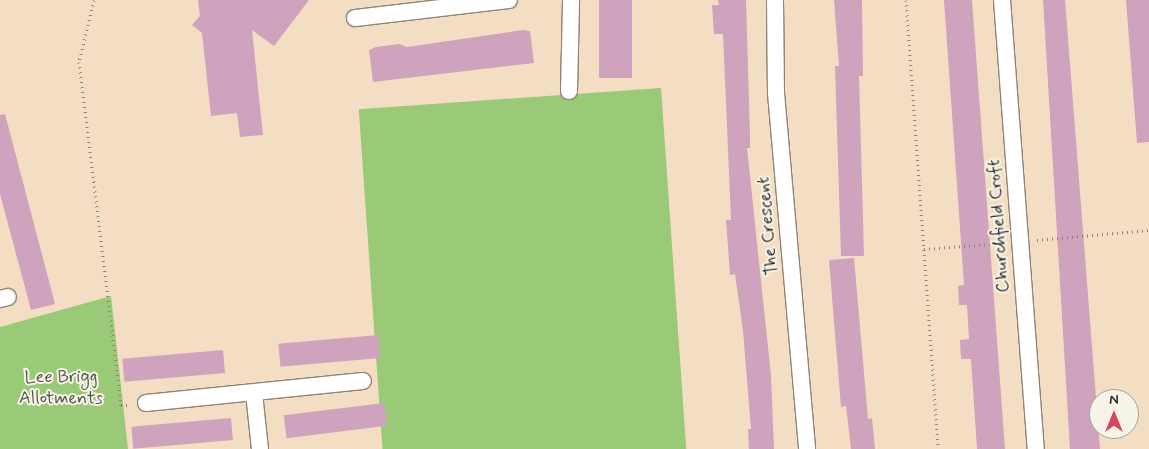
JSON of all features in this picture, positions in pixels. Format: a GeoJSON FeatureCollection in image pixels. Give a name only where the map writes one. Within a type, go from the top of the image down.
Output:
{"type":"FeatureCollection","features":[{"type":"Feature","properties":{"kind":"street"},"geometry":{"type":"LineString","coordinates":[[355,18],[384,7],[509,0]]}},
{"type":"Feature","properties":{"kind":"street"},"geometry":{"type":"LineString","coordinates":[[569,91],[571,0]]}},
{"type":"Feature","properties":{"kind":"street","name":"The Crescent"},"geometry":{"type":"LineString","coordinates":[[776,0],[776,93],[807,449]]}},
{"type":"Feature","properties":{"kind":"street","name":"Churchfield Croft"},"geometry":{"type":"LineString","coordinates":[[1002,0],[1036,449]]}},
{"type":"Feature","properties":{"kind":"street"},"geometry":{"type":"LineString","coordinates":[[146,404],[363,381]]}},
{"type":"Feature","properties":{"kind":"street"},"geometry":{"type":"LineString","coordinates":[[254,393],[260,449]]}},
{"type":"Feature","properties":{"kind":"path"},"geometry":{"type":"LineString","coordinates":[[94,0],[79,62],[121,405],[146,404]]}},
{"type":"Feature","properties":{"kind":"path"},"geometry":{"type":"LineString","coordinates":[[906,0],[938,449]]}},
{"type":"Feature","properties":{"kind":"green space"},"geometry":{"type":"Polygon","coordinates":[[[661,88],[686,449],[383,449],[359,109],[661,88]]]}},
{"type":"Feature","properties":{"kind":"green space","name":"Lee Brigg Allotments"},"geometry":{"type":"Polygon","coordinates":[[[111,296],[128,449],[0,449],[0,327],[111,296]]]}},
{"type":"Feature","properties":{"kind":"building"},"geometry":{"type":"Polygon","coordinates":[[[198,0],[309,0],[274,46],[252,30],[263,135],[240,137],[237,113],[211,116],[202,33],[192,25],[200,16],[198,0]]]}},
{"type":"Feature","properties":{"kind":"building"},"geometry":{"type":"Polygon","coordinates":[[[599,0],[632,0],[632,78],[599,78],[599,0]]]}},
{"type":"Feature","properties":{"kind":"building"},"geometry":{"type":"Polygon","coordinates":[[[718,0],[746,0],[750,136],[750,148],[747,148],[771,376],[774,449],[749,449],[748,429],[751,429],[743,331],[735,274],[730,275],[726,220],[731,220],[723,34],[714,34],[712,5],[719,5],[718,0]]]}},
{"type":"Feature","properties":{"kind":"building"},"geometry":{"type":"Polygon","coordinates":[[[834,0],[862,0],[863,76],[859,76],[864,256],[841,256],[835,66],[839,66],[834,0]]]}},
{"type":"Feature","properties":{"kind":"building"},"geometry":{"type":"Polygon","coordinates":[[[944,0],[972,0],[1005,449],[977,449],[971,359],[961,359],[960,340],[969,339],[967,305],[959,305],[958,286],[964,285],[944,0]]]}},
{"type":"Feature","properties":{"kind":"building"},"geometry":{"type":"Polygon","coordinates":[[[1043,0],[1065,0],[1095,389],[1089,389],[1089,439],[1099,439],[1100,449],[1070,449],[1043,0]]]}},
{"type":"Feature","properties":{"kind":"building"},"geometry":{"type":"Polygon","coordinates":[[[1126,0],[1149,0],[1149,142],[1137,143],[1126,0]]]}},
{"type":"Feature","properties":{"kind":"building"},"geometry":{"type":"Polygon","coordinates":[[[523,30],[530,31],[534,63],[373,82],[369,50],[376,47],[399,44],[407,47],[523,30]]]}},
{"type":"Feature","properties":{"kind":"building"},"geometry":{"type":"Polygon","coordinates":[[[5,114],[55,304],[31,310],[0,194],[0,115],[5,114]]]}},
{"type":"Feature","properties":{"kind":"building"},"geometry":{"type":"Polygon","coordinates":[[[854,258],[868,419],[872,418],[875,449],[851,449],[846,406],[841,407],[829,260],[854,258]]]}},
{"type":"Feature","properties":{"kind":"building"},"geometry":{"type":"Polygon","coordinates":[[[378,335],[380,358],[280,367],[278,344],[378,335]]]}},
{"type":"Feature","properties":{"kind":"building"},"geometry":{"type":"Polygon","coordinates":[[[223,350],[225,373],[124,382],[122,359],[223,350]]]}},
{"type":"Feature","properties":{"kind":"building"},"geometry":{"type":"Polygon","coordinates":[[[384,403],[387,426],[287,438],[284,415],[384,403]]]}},
{"type":"Feature","properties":{"kind":"building"},"geometry":{"type":"Polygon","coordinates":[[[231,418],[233,440],[133,449],[131,427],[231,418]]]}}]}
